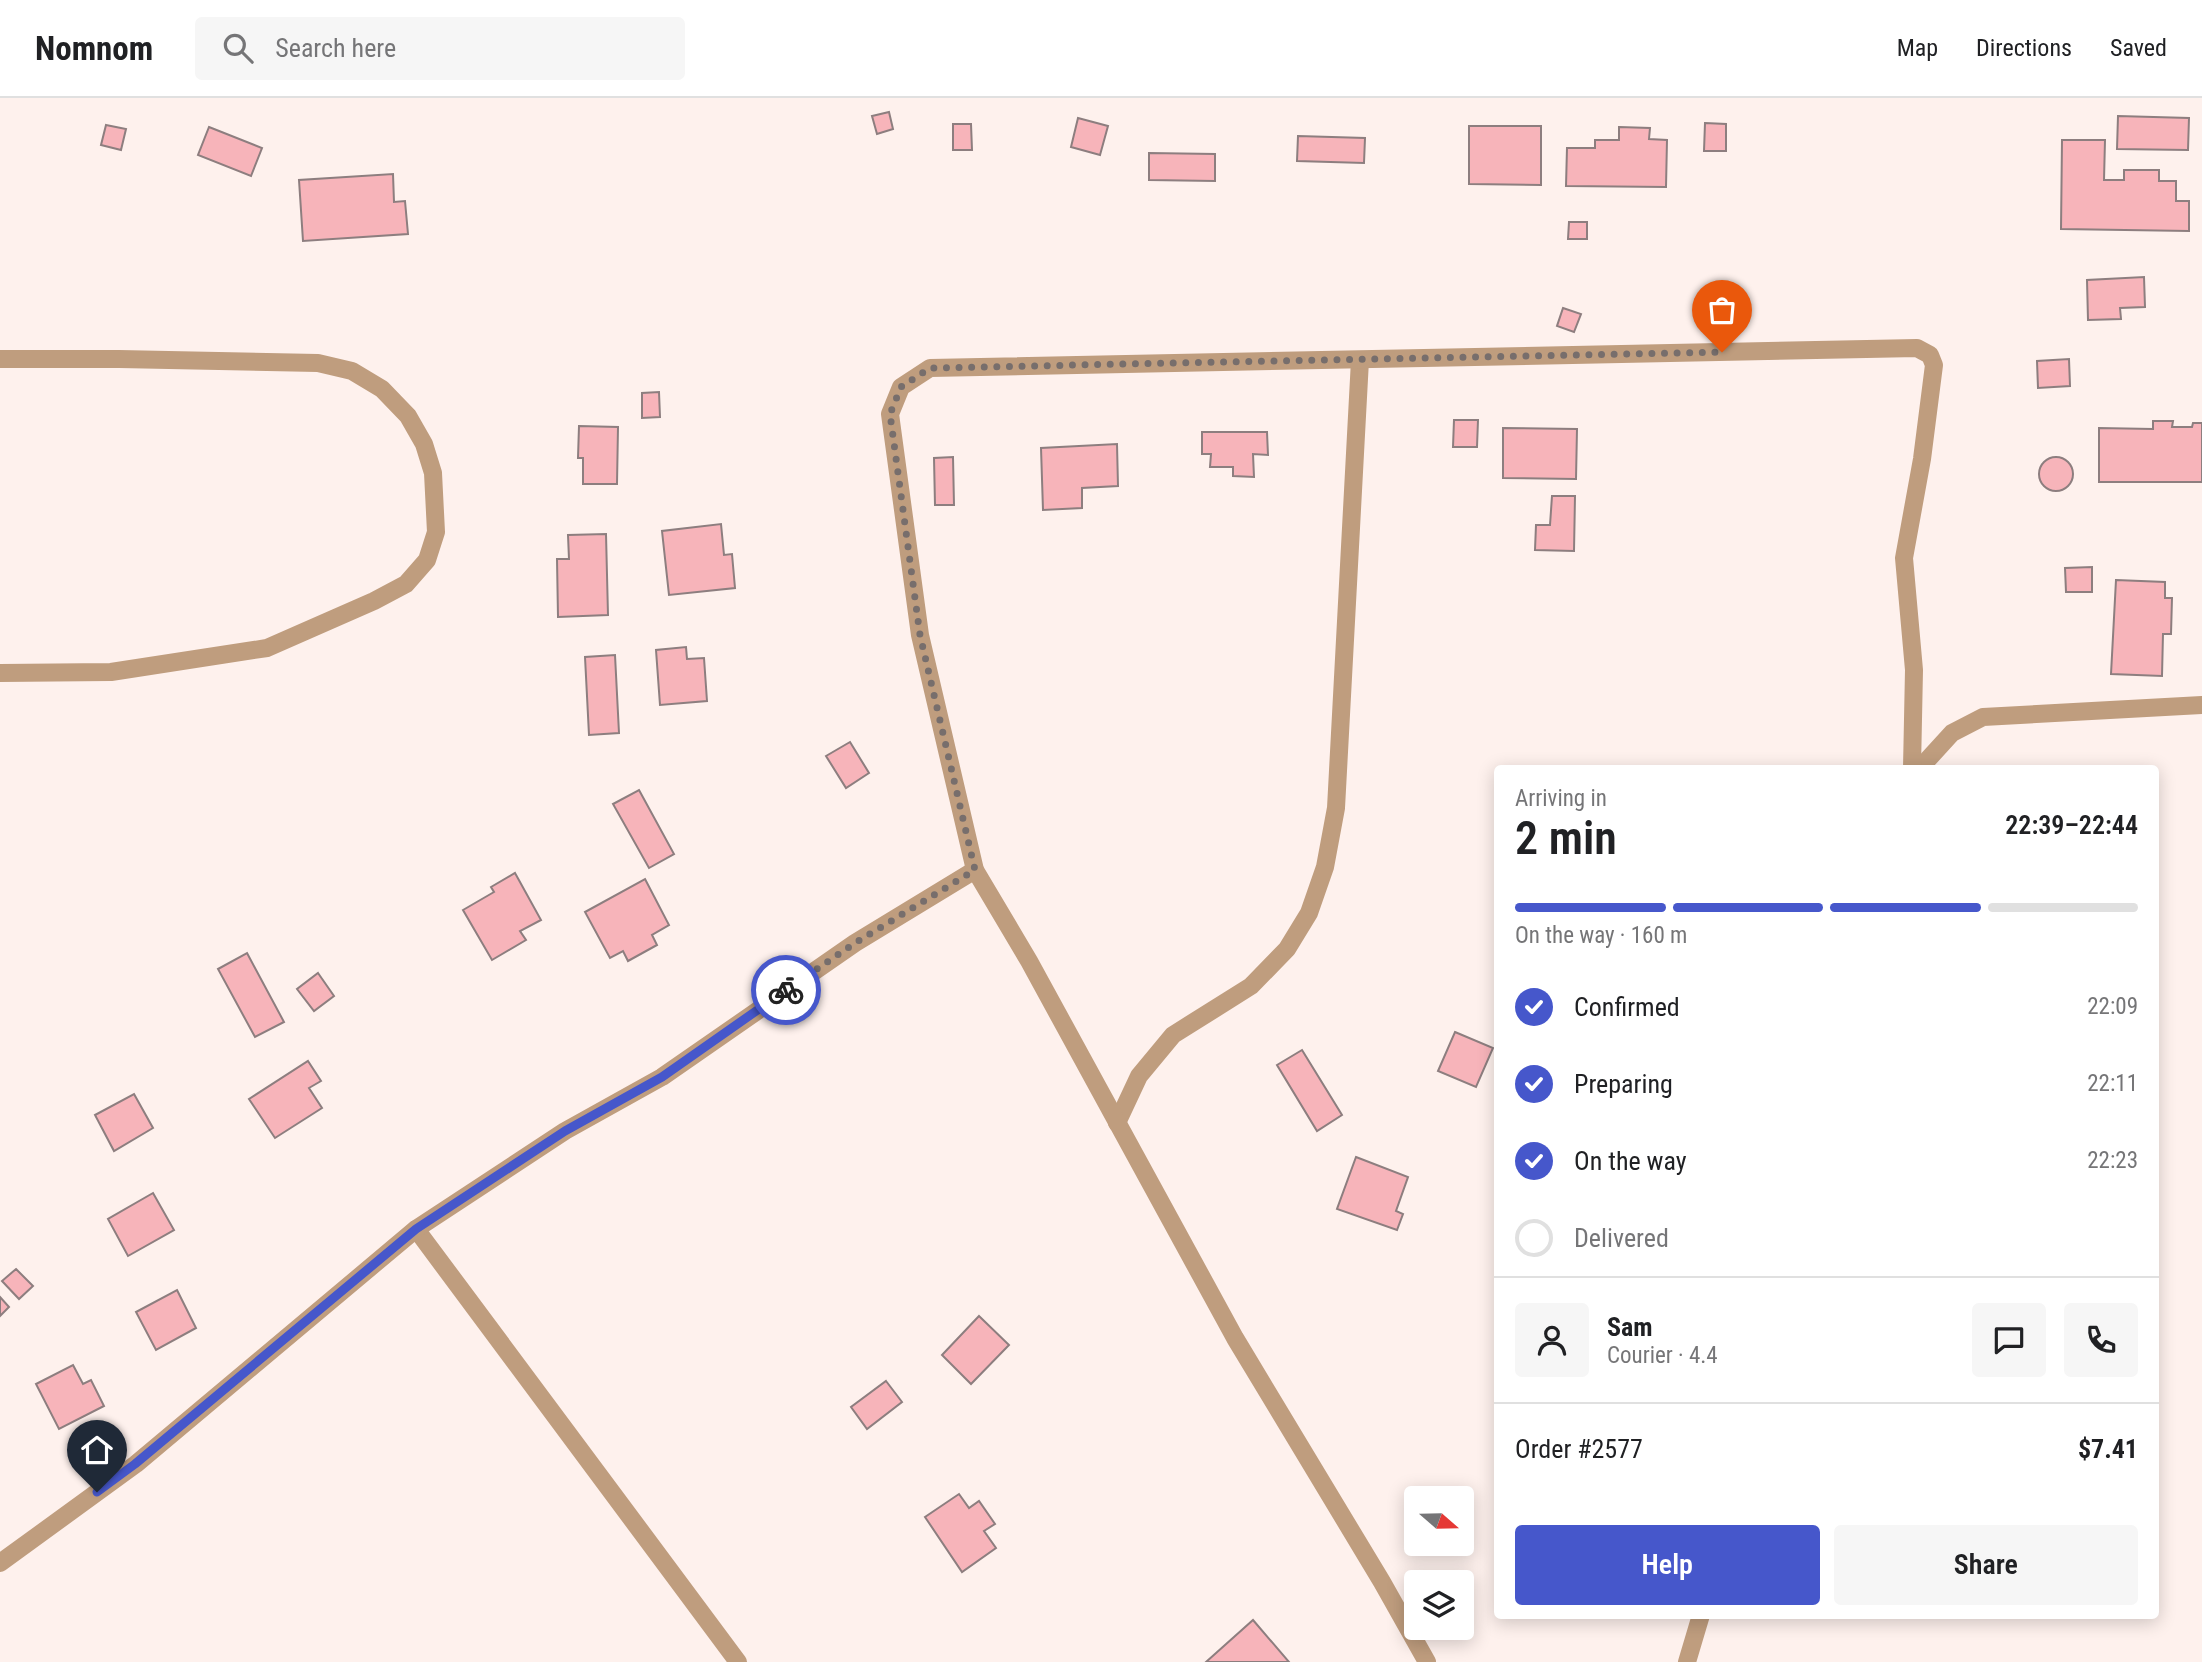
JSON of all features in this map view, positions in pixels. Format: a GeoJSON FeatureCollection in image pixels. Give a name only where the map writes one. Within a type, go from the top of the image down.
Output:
{"type":"FeatureCollection","features":[{"type":"Feature","properties":{"kind":"street"},"geometry":{"type":"LineString","coordinates":[[1427,1662],[1235,1338],[1028,961],[975,870],[920,635],[890,414],[901,387],[930,368],[1917,348],[1930,355],[1934,365],[1922,459],[1905,558],[1914,670],[1912,765]]}},
{"type":"Feature","properties":{"kind":"street"},"geometry":{"type":"LineString","coordinates":[[0,359],[318,363],[352,371],[382,389],[408,416],[424,444],[433,473],[436,532],[427,559],[406,584],[267,648],[111,672],[0,673]]}},
{"type":"Feature","properties":{"kind":"street"},"geometry":{"type":"LineString","coordinates":[[1117,1123],[1139,1076],[1173,1035],[1251,986],[1287,949],[1309,913],[1325,867],[1336,807],[1360,360]]}},
{"type":"Feature","properties":{"kind":"street"},"geometry":{"type":"LineString","coordinates":[[1923,765],[1952,733],[1983,717],[2202,705]]}},
{"type":"Feature","properties":{"kind":"street"},"geometry":{"type":"LineString","coordinates":[[0,1563],[135,1464],[416,1229],[565,1131],[662,1077],[855,943],[975,870]]}},
{"type":"Feature","properties":{"kind":"street"},"geometry":{"type":"LineString","coordinates":[[416,1229],[738,1662]]}},
{"type":"Feature","properties":{"kind":"street"},"geometry":{"type":"LineString","coordinates":[[1687,1662],[1700,1619]]}},
{"type":"Feature","properties":{"kind":"building"},"geometry":{"type":"Polygon","coordinates":[[[889,112],[893,129],[877,134],[872,116],[889,112]]]}},
{"type":"Feature","properties":{"kind":"building"},"geometry":{"type":"Polygon","coordinates":[[[2118,116],[2189,118],[2188,150],[2117,149],[2118,116]]]}},
{"type":"Feature","properties":{"kind":"building"},"geometry":{"type":"Polygon","coordinates":[[[1078,118],[1108,126],[1100,155],[1071,147],[1078,118]]]}},
{"type":"Feature","properties":{"kind":"building"},"geometry":{"type":"Polygon","coordinates":[[[1705,123],[1726,124],[1726,151],[1704,151],[1705,123]]]}},
{"type":"Feature","properties":{"kind":"building"},"geometry":{"type":"Polygon","coordinates":[[[953,124],[971,124],[972,150],[953,150],[953,124]]]}},
{"type":"Feature","properties":{"kind":"building"},"geometry":{"type":"Polygon","coordinates":[[[106,125],[126,129],[121,150],[101,145],[106,125]]]}},
{"type":"Feature","properties":{"kind":"building"},"geometry":{"type":"Polygon","coordinates":[[[1469,126],[1541,126],[1541,185],[1469,184],[1469,126]]]}},
{"type":"Feature","properties":{"kind":"building"},"geometry":{"type":"Polygon","coordinates":[[[209,127],[262,148],[251,176],[198,155],[209,127]]]}},
{"type":"Feature","properties":{"kind":"building"},"geometry":{"type":"Polygon","coordinates":[[[1619,127],[1650,128],[1649,139],[1667,140],[1666,187],[1566,186],[1567,148],[1595,148],[1595,140],[1619,140],[1619,127]]]}},
{"type":"Feature","properties":{"kind":"building"},"geometry":{"type":"Polygon","coordinates":[[[1298,136],[1365,138],[1364,163],[1297,161],[1298,136]]]}},
{"type":"Feature","properties":{"kind":"building"},"geometry":{"type":"Polygon","coordinates":[[[2062,140],[2105,140],[2104,180],[2124,180],[2124,170],[2159,170],[2159,181],[2176,181],[2176,201],[2189,201],[2189,231],[2061,229],[2062,140]]]}},
{"type":"Feature","properties":{"kind":"building"},"geometry":{"type":"Polygon","coordinates":[[[1149,153],[1215,154],[1215,181],[1149,180],[1149,153]]]}},
{"type":"Feature","properties":{"kind":"building"},"geometry":{"type":"Polygon","coordinates":[[[393,174],[394,202],[405,201],[408,234],[303,241],[299,180],[393,174]]]}},
{"type":"Feature","properties":{"kind":"building"},"geometry":{"type":"Polygon","coordinates":[[[1569,222],[1587,222],[1587,239],[1568,239],[1569,222]]]}},
{"type":"Feature","properties":{"kind":"building"},"geometry":{"type":"Polygon","coordinates":[[[2144,277],[2145,307],[2120,308],[2121,319],[2088,320],[2087,280],[2144,277]]]}},
{"type":"Feature","properties":{"kind":"building"},"geometry":{"type":"Polygon","coordinates":[[[1563,308],[1581,314],[1574,332],[1557,326],[1563,308]]]}},
{"type":"Feature","properties":{"kind":"building"},"geometry":{"type":"Polygon","coordinates":[[[2069,359],[2070,386],[2038,388],[2037,361],[2069,359]]]}},
{"type":"Feature","properties":{"kind":"building"},"geometry":{"type":"Polygon","coordinates":[[[659,392],[660,417],[642,418],[642,393],[659,392]]]}},
{"type":"Feature","properties":{"kind":"building"},"geometry":{"type":"Polygon","coordinates":[[[1454,420],[1478,420],[1477,447],[1453,447],[1454,420]]]}},
{"type":"Feature","properties":{"kind":"building"},"geometry":{"type":"Polygon","coordinates":[[[2153,421],[2173,421],[2172,427],[2192,427],[2193,423],[2202,423],[2202,482],[2099,482],[2099,428],[2153,429],[2153,421]]]}},
{"type":"Feature","properties":{"kind":"building"},"geometry":{"type":"Polygon","coordinates":[[[579,426],[618,427],[617,484],[583,484],[583,458],[578,458],[579,426]]]}},
{"type":"Feature","properties":{"kind":"building"},"geometry":{"type":"Polygon","coordinates":[[[1503,428],[1577,429],[1576,479],[1503,478],[1503,428]]]}},
{"type":"Feature","properties":{"kind":"building"},"geometry":{"type":"Polygon","coordinates":[[[1202,432],[1267,432],[1268,455],[1253,454],[1254,477],[1233,476],[1233,467],[1210,467],[1211,454],[1202,454],[1202,432]]]}},
{"type":"Feature","properties":{"kind":"building"},"geometry":{"type":"Polygon","coordinates":[[[1117,444],[1118,486],[1082,488],[1082,508],[1043,510],[1041,448],[1117,444]]]}},
{"type":"Feature","properties":{"kind":"building"},"geometry":{"type":"Polygon","coordinates":[[[953,457],[954,505],[935,505],[934,458],[953,457]]]}},
{"type":"Feature","properties":{"kind":"building"},"geometry":{"type":"Polygon","coordinates":[[[2056,457],[2068,462],[2073,474],[2068,486],[2056,491],[2044,486],[2039,474],[2044,462],[2056,457]]]}},
{"type":"Feature","properties":{"kind":"building"},"geometry":{"type":"Polygon","coordinates":[[[1552,496],[1575,496],[1574,551],[1535,550],[1536,525],[1550,525],[1552,496]]]}},
{"type":"Feature","properties":{"kind":"building"},"geometry":{"type":"Polygon","coordinates":[[[721,524],[724,555],[732,554],[735,588],[669,595],[662,531],[721,524]]]}},
{"type":"Feature","properties":{"kind":"building"},"geometry":{"type":"Polygon","coordinates":[[[606,534],[608,615],[558,617],[557,559],[569,559],[568,535],[606,534]]]}},
{"type":"Feature","properties":{"kind":"building"},"geometry":{"type":"Polygon","coordinates":[[[2092,567],[2092,592],[2066,592],[2065,568],[2092,567]]]}},
{"type":"Feature","properties":{"kind":"building"},"geometry":{"type":"Polygon","coordinates":[[[2116,580],[2165,582],[2165,598],[2172,598],[2171,634],[2163,634],[2162,676],[2111,674],[2116,580]]]}},
{"type":"Feature","properties":{"kind":"building"},"geometry":{"type":"Polygon","coordinates":[[[686,647],[687,659],[704,658],[707,701],[660,705],[656,650],[686,647]]]}},
{"type":"Feature","properties":{"kind":"building"},"geometry":{"type":"Polygon","coordinates":[[[615,655],[619,733],[589,735],[585,657],[615,655]]]}},
{"type":"Feature","properties":{"kind":"building"},"geometry":{"type":"Polygon","coordinates":[[[850,742],[869,773],[846,788],[826,756],[850,742]]]}},
{"type":"Feature","properties":{"kind":"building"},"geometry":{"type":"Polygon","coordinates":[[[639,790],[674,854],[649,868],[613,804],[639,790]]]}},
{"type":"Feature","properties":{"kind":"building"},"geometry":{"type":"Polygon","coordinates":[[[515,873],[541,920],[520,931],[526,940],[492,960],[463,910],[494,892],[491,887],[515,873]]]}},
{"type":"Feature","properties":{"kind":"building"},"geometry":{"type":"Polygon","coordinates":[[[645,879],[669,925],[652,935],[657,945],[628,961],[623,951],[610,958],[585,912],[645,879]]]}},
{"type":"Feature","properties":{"kind":"building"},"geometry":{"type":"Polygon","coordinates":[[[247,953],[284,1022],[255,1037],[218,969],[247,953]]]}},
{"type":"Feature","properties":{"kind":"building"},"geometry":{"type":"Polygon","coordinates":[[[318,973],[334,996],[314,1011],[297,989],[318,973]]]}},
{"type":"Feature","properties":{"kind":"building"},"geometry":{"type":"Polygon","coordinates":[[[1455,1032],[1493,1048],[1476,1087],[1438,1071],[1455,1032]]]}},
{"type":"Feature","properties":{"kind":"building"},"geometry":{"type":"Polygon","coordinates":[[[1302,1050],[1342,1115],[1317,1131],[1277,1065],[1302,1050]]]}},
{"type":"Feature","properties":{"kind":"building"},"geometry":{"type":"Polygon","coordinates":[[[308,1061],[321,1081],[309,1088],[322,1108],[275,1138],[249,1099],[308,1061]]]}},
{"type":"Feature","properties":{"kind":"building"},"geometry":{"type":"Polygon","coordinates":[[[134,1094],[153,1128],[114,1151],[95,1115],[134,1094]]]}},
{"type":"Feature","properties":{"kind":"building"},"geometry":{"type":"Polygon","coordinates":[[[1356,1157],[1408,1177],[1396,1211],[1403,1214],[1397,1230],[1337,1209],[1356,1157]]]}},
{"type":"Feature","properties":{"kind":"building"},"geometry":{"type":"Polygon","coordinates":[[[153,1193],[174,1230],[128,1256],[108,1219],[153,1193]]]}},
{"type":"Feature","properties":{"kind":"building"},"geometry":{"type":"Polygon","coordinates":[[[16,1269],[33,1286],[19,1299],[2,1281],[16,1269]]]}},
{"type":"Feature","properties":{"kind":"building"},"geometry":{"type":"Polygon","coordinates":[[[177,1290],[196,1328],[156,1350],[136,1312],[177,1290]]]}},
{"type":"Feature","properties":{"kind":"building"},"geometry":{"type":"Polygon","coordinates":[[[0,1297],[9,1307],[0,1316],[0,1297]]]}},
{"type":"Feature","properties":{"kind":"building"},"geometry":{"type":"Polygon","coordinates":[[[979,1316],[1009,1345],[971,1384],[942,1355],[979,1316]]]}},
{"type":"Feature","properties":{"kind":"building"},"geometry":{"type":"Polygon","coordinates":[[[73,1365],[83,1384],[91,1380],[104,1406],[59,1429],[36,1384],[73,1365]]]}},
{"type":"Feature","properties":{"kind":"building"},"geometry":{"type":"Polygon","coordinates":[[[886,1381],[902,1402],[867,1429],[851,1407],[886,1381]]]}},
{"type":"Feature","properties":{"kind":"building"},"geometry":{"type":"Polygon","coordinates":[[[959,1494],[969,1508],[979,1501],[995,1524],[984,1531],[996,1548],[962,1572],[925,1517],[959,1494]]]}},
{"type":"Feature","properties":{"kind":"building"},"geometry":{"type":"Polygon","coordinates":[[[1253,1620],[1289,1662],[1206,1662],[1253,1620]]]}},
{"type":"Feature","properties":{"kind":"way so far"},"geometry":{"type":"LineString","coordinates":[[786,990],[855,943],[975,870],[920,635],[890,414],[901,387],[930,368],[1722,352]]}},
{"type":"Feature","properties":{"kind":"route"},"geometry":{"type":"LineString","coordinates":[[97,1492],[135,1464],[416,1229],[565,1131],[662,1077],[786,990]]}}]}
